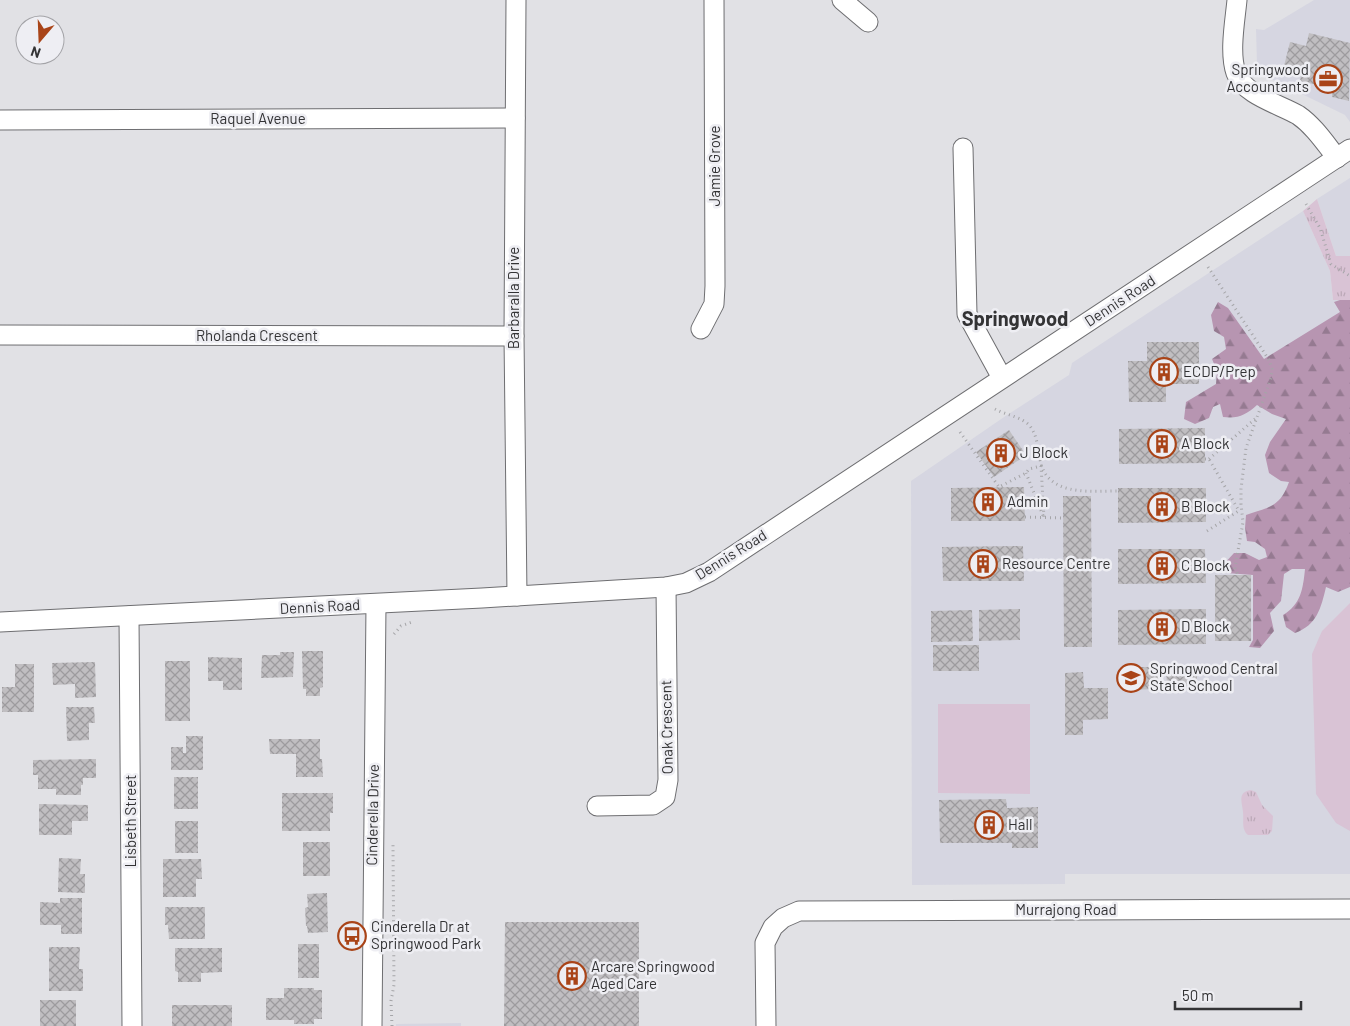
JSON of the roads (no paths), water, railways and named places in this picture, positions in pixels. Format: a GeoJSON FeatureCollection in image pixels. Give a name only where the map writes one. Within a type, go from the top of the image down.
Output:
{"type":"FeatureCollection","features":[{"type":"Feature","properties":{"kind":"street","name":"Barbaralla Drive"},"geometry":{"type":"LineString","coordinates":[[516,0],[514,336],[517,596]]}},
{"type":"Feature","properties":{"kind":"street","name":"Jamie Grove"},"geometry":{"type":"LineString","coordinates":[[701,329],[714,304],[716,286],[714,0]]}},
{"type":"Feature","properties":{"kind":"street"},"geometry":{"type":"LineString","coordinates":[[842,0],[868,22]]}},
{"type":"Feature","properties":{"kind":"street"},"geometry":{"type":"LineString","coordinates":[[1237,0],[1233,58],[1236,74],[1247,89],[1299,116],[1343,153]]}},
{"type":"Feature","properties":{"kind":"street","name":"Raquel Avenue"},"geometry":{"type":"LineString","coordinates":[[0,120],[515,118]]}},
{"type":"Feature","properties":{"kind":"street"},"geometry":{"type":"LineString","coordinates":[[963,148],[966,314],[1002,378]]}},
{"type":"Feature","properties":{"kind":"street","name":"Dennis Road"},"geometry":{"type":"LineString","coordinates":[[0,622],[517,596],[666,587],[686,583],[709,572],[1343,153]]}},
{"type":"Feature","properties":{"kind":"street","name":"Rholanda Crescent"},"geometry":{"type":"LineString","coordinates":[[0,335],[514,336]]}},
{"type":"Feature","properties":{"kind":"street","name":"Onak Crescent"},"geometry":{"type":"LineString","coordinates":[[597,806],[652,805],[665,797],[668,780],[666,587]]}},
{"type":"Feature","properties":{"kind":"street","name":"Cinderella Drive"},"geometry":{"type":"LineString","coordinates":[[372,1026],[376,604]]}},
{"type":"Feature","properties":{"kind":"street","name":"Lisbeth Street"},"geometry":{"type":"LineString","coordinates":[[129,616],[132,1026]]}},
{"type":"Feature","properties":{"kind":"street","name":"Murrajong Road"},"geometry":{"type":"LineString","coordinates":[[766,1026],[765,943],[773,927],[784,918],[798,911],[1350,909]]}},
{"type":"Feature","properties":{"kind":"place","name":"Springwood Accountants"},"geometry":{"type":"Point","coordinates":[1328,79]}},
{"type":"Feature","properties":{"kind":"place","name":"ECDP/Prep"},"geometry":{"type":"Point","coordinates":[1164,372]}},
{"type":"Feature","properties":{"kind":"place","name":"A Block"},"geometry":{"type":"Point","coordinates":[1162,444]}},
{"type":"Feature","properties":{"kind":"place","name":"J Block"},"geometry":{"type":"Point","coordinates":[1001,453]}},
{"type":"Feature","properties":{"kind":"place","name":"Admin"},"geometry":{"type":"Point","coordinates":[988,502]}},
{"type":"Feature","properties":{"kind":"place","name":"B Block"},"geometry":{"type":"Point","coordinates":[1162,507]}},
{"type":"Feature","properties":{"kind":"place","name":"Resource Centre"},"geometry":{"type":"Point","coordinates":[983,564]}},
{"type":"Feature","properties":{"kind":"place","name":"C Block"},"geometry":{"type":"Point","coordinates":[1162,566]}},
{"type":"Feature","properties":{"kind":"place","name":"D Block"},"geometry":{"type":"Point","coordinates":[1162,627]}},
{"type":"Feature","properties":{"kind":"place","name":"Springwood Central State School"},"geometry":{"type":"Point","coordinates":[1131,678]}},
{"type":"Feature","properties":{"kind":"place","name":"Hall"},"geometry":{"type":"Point","coordinates":[989,825]}},
{"type":"Feature","properties":{"kind":"place","name":"Cinderella Dr at Springwood Park"},"geometry":{"type":"Point","coordinates":[352,936]}},
{"type":"Feature","properties":{"kind":"place","name":"Arcare Springwood Aged Care"},"geometry":{"type":"Point","coordinates":[572,976]}},
{"type":"Feature","properties":{"kind":"district","name":"Springwood"},"geometry":{"type":"Point","coordinates":[1015,319]}}]}
